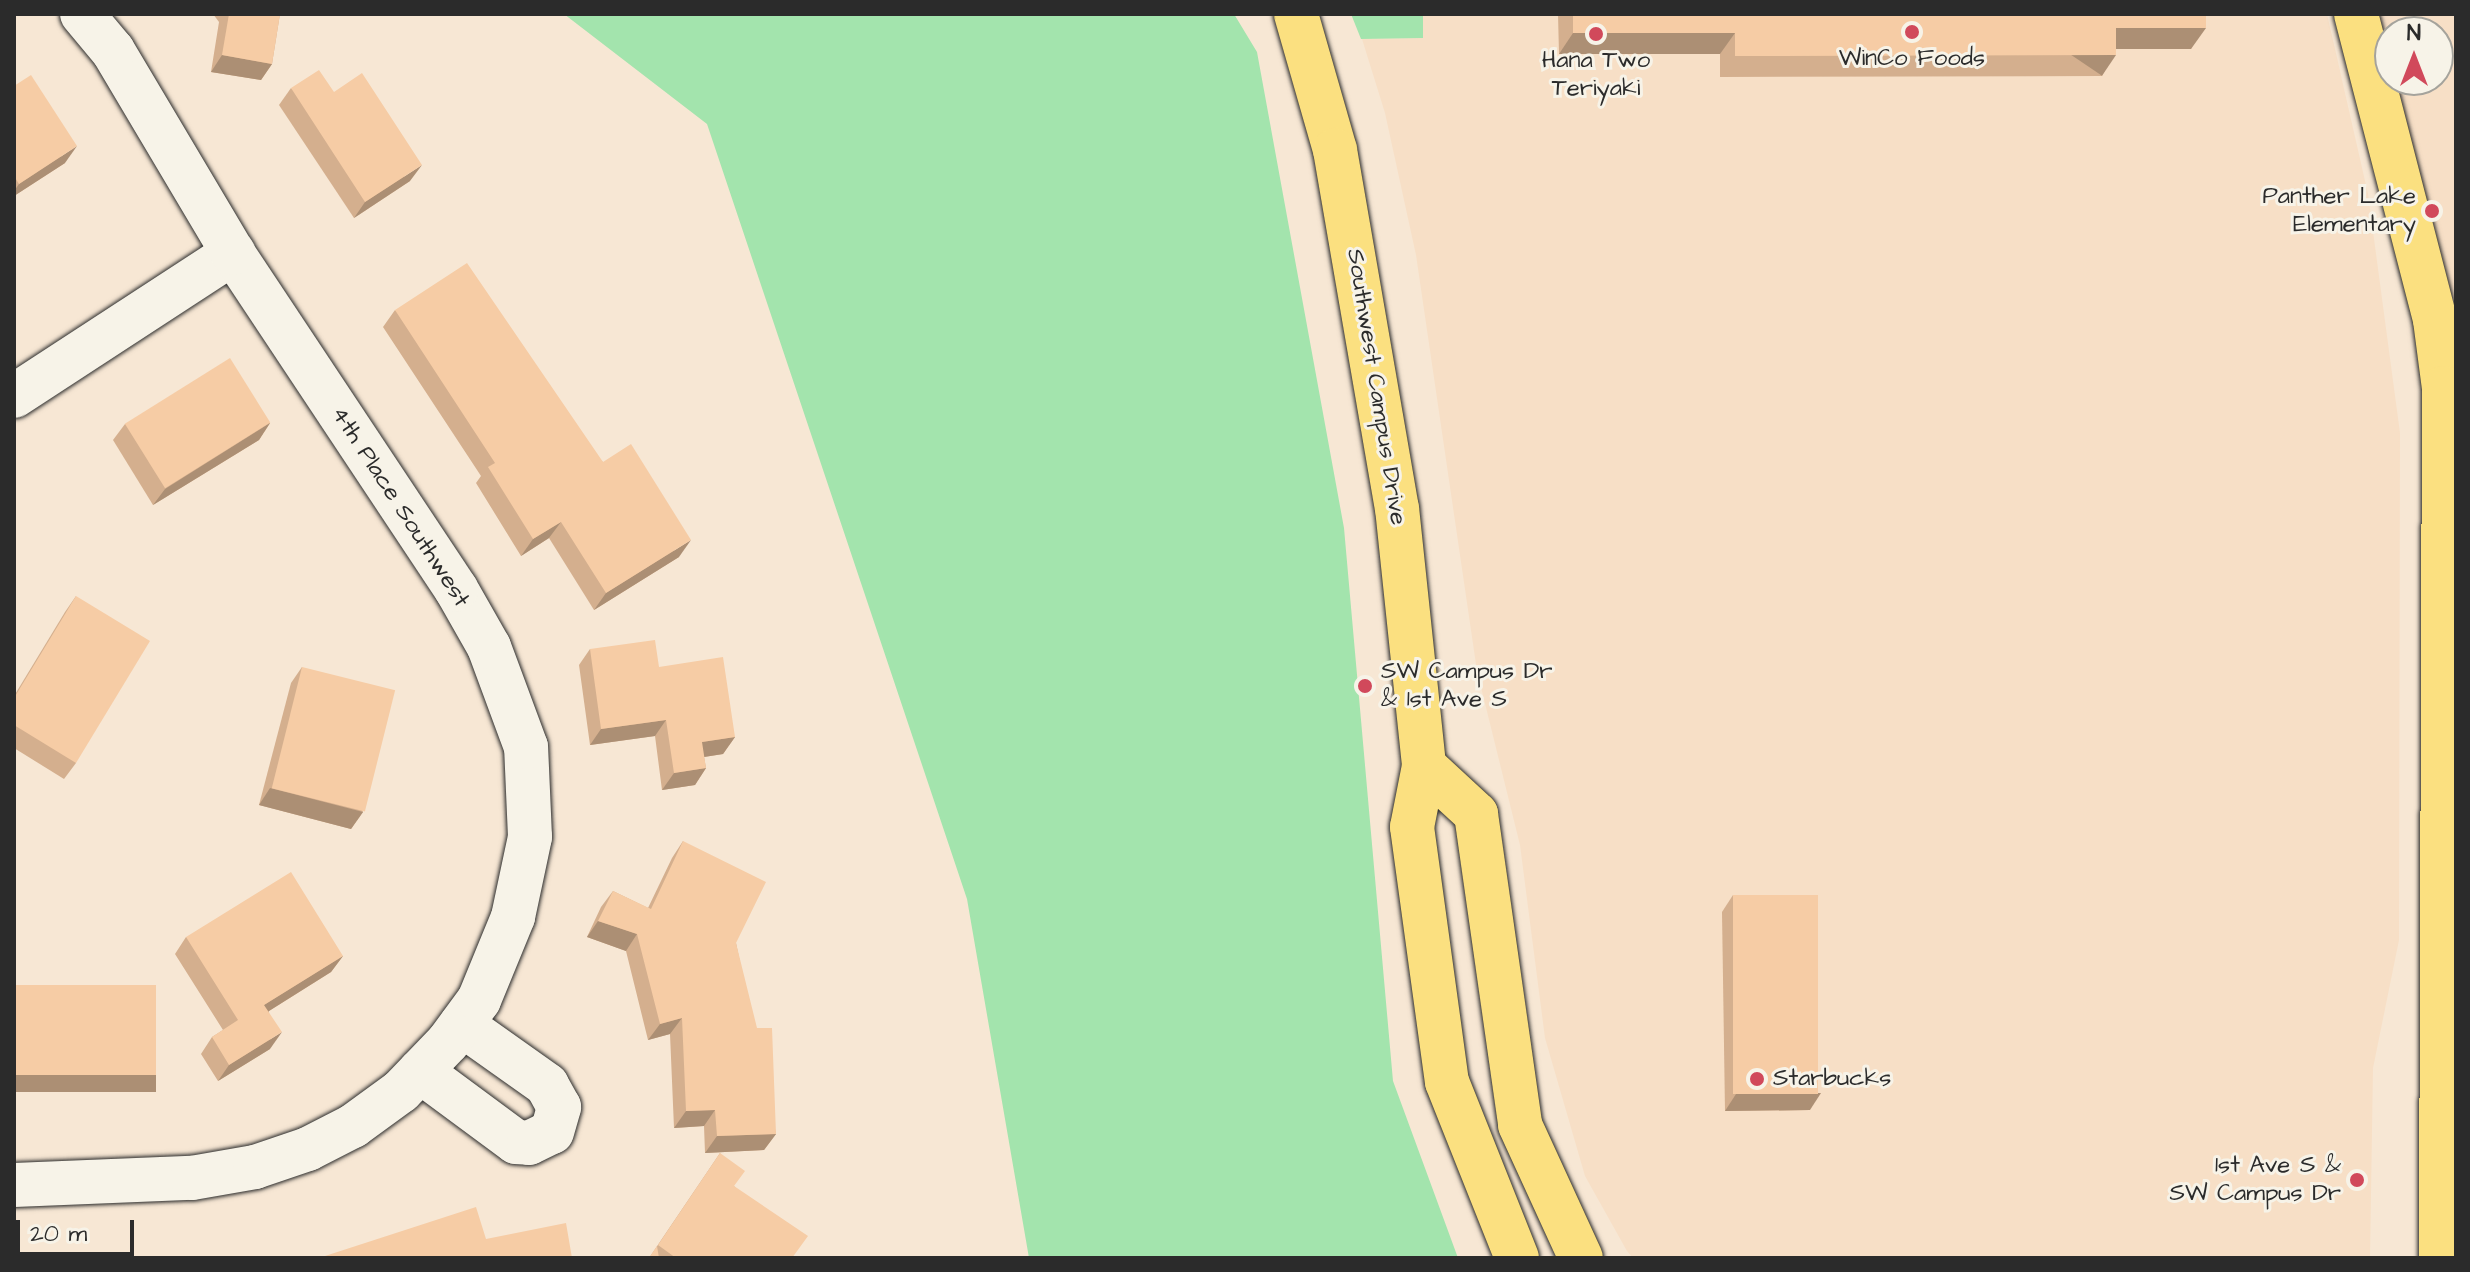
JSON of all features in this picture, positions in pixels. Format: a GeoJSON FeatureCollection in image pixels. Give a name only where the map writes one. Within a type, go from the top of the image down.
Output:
{"type":"FeatureCollection","features":[{"type":"Feature","properties":{"kind":"main road","name":"Southwest Campus Drive"},"geometry":{"type":"LineString","coordinates":[[1296,14],[1335,150],[1369,331],[1397,508],[1424,766],[1412,827],[1447,1082],[1517,1258]]}},
{"type":"Feature","properties":{"kind":"main road"},"geometry":{"type":"LineString","coordinates":[[2356,14],[2435,320],[2444,388],[2441,1258]]}},
{"type":"Feature","properties":{"kind":"main road"},"geometry":{"type":"LineString","coordinates":[[1424,766],[1476,814],[1520,1125],[1581,1258]]}},
{"type":"Feature","properties":{"kind":"street","name":"4th Place Southwest"},"geometry":{"type":"LineString","coordinates":[[14,1185],[164,1180],[255,1167],[308,1149],[353,1126],[443,1046],[499,958],[524,878],[531,792],[520,724],[500,671],[456,589],[233,253],[113,51],[82,14]]}},
{"type":"Feature","properties":{"kind":"street"},"geometry":{"type":"LineString","coordinates":[[14,396],[233,253]]}},
{"type":"Feature","properties":{"kind":"shaded area"},"geometry":{"type":"Polygon","coordinates":[[[1423,14],[2327,14],[2368,194],[2400,433],[2399,940],[2373,1068],[2370,1258],[1633,1258],[1627,1251],[1585,1176],[1545,1038],[1520,845],[1477,671],[1416,255],[1385,113],[1362,39],[1423,38],[1423,14]]]}},
{"type":"Feature","properties":{"kind":"shaded area","name":"Panther Lake Elementary"},"geometry":{"type":"Polygon","coordinates":[[[2356,14],[2456,14],[2456,437],[2375,96],[2454,96],[2454,16],[2374,16],[2374,90],[2356,14]]]}},
{"type":"Feature","properties":{"kind":"green space"},"geometry":{"type":"Polygon","coordinates":[[[564,14],[1234,14],[1257,52],[1344,528],[1393,1081],[1458,1258],[1029,1258],[967,899],[707,124],[564,14]]]}},
{"type":"Feature","properties":{"kind":"green space"},"geometry":{"type":"Polygon","coordinates":[[[1351,14],[1423,14],[1423,38],[1361,39],[1351,14]]]}},
{"type":"Feature","properties":{"kind":"building"},"geometry":{"type":"Polygon","coordinates":[[[229,14],[280,14],[272,64],[222,55],[229,14]]]}},
{"type":"Feature","properties":{"kind":"building","name":"WinCo Foods"},"geometry":{"type":"Polygon","coordinates":[[[1573,14],[2206,14],[2206,28],[2116,28],[2116,55],[1735,56],[1735,33],[1573,33],[1573,14]]]}},
{"type":"Feature","properties":{"kind":"building"},"geometry":{"type":"Polygon","coordinates":[[[319,70],[334,92],[362,73],[422,165],[365,202],[291,88],[319,70]]]}},
{"type":"Feature","properties":{"kind":"building"},"geometry":{"type":"Polygon","coordinates":[[[31,75],[77,146],[19,184],[14,176],[14,86],[31,75]]]}},
{"type":"Feature","properties":{"kind":"building"},"geometry":{"type":"Polygon","coordinates":[[[467,263],[603,462],[631,444],[691,540],[606,593],[561,522],[533,539],[488,467],[495,463],[395,310],[467,263]]]}},
{"type":"Feature","properties":{"kind":"building"},"geometry":{"type":"Polygon","coordinates":[[[230,358],[270,422],[165,488],[125,424],[230,358]]]}},
{"type":"Feature","properties":{"kind":"building"},"geometry":{"type":"Polygon","coordinates":[[[76,596],[150,641],[76,763],[14,725],[14,698],[76,596]]]}},
{"type":"Feature","properties":{"kind":"building"},"geometry":{"type":"Polygon","coordinates":[[[655,640],[659,667],[723,657],[735,737],[702,742],[706,768],[674,773],[666,720],[601,729],[590,649],[655,640]]]}},
{"type":"Feature","properties":{"kind":"building"},"geometry":{"type":"Polygon","coordinates":[[[302,667],[395,690],[365,812],[272,788],[302,667]]]}},
{"type":"Feature","properties":{"kind":"building"},"geometry":{"type":"Polygon","coordinates":[[[683,841],[766,882],[736,943],[757,1028],[772,1028],[776,1134],[717,1136],[715,1110],[686,1111],[682,1018],[660,1024],[637,934],[598,921],[613,891],[651,909],[683,841]]]}},
{"type":"Feature","properties":{"kind":"building"},"geometry":{"type":"Polygon","coordinates":[[[291,872],[343,956],[264,1005],[282,1032],[229,1065],[212,1037],[238,1020],[186,937],[291,872]]]}},
{"type":"Feature","properties":{"kind":"building"},"geometry":{"type":"Polygon","coordinates":[[[1733,895],[1818,895],[1818,1094],[1733,1094],[1733,895]]]}},
{"type":"Feature","properties":{"kind":"building"},"geometry":{"type":"Polygon","coordinates":[[[14,985],[156,985],[156,1075],[14,1075],[14,985]]]}},
{"type":"Feature","properties":{"kind":"building"},"geometry":{"type":"Polygon","coordinates":[[[720,1153],[745,1171],[734,1186],[808,1236],[792,1258],[676,1258],[658,1245],[720,1153]]]}},
{"type":"Feature","properties":{"kind":"building"},"geometry":{"type":"Polygon","coordinates":[[[476,1207],[486,1239],[566,1223],[572,1258],[325,1258],[325,1256],[476,1207]]]}},
{"type":"Feature","properties":{"kind":"building"},"geometry":{"type":"Polygon","coordinates":[[[657,1246],[659,1258],[649,1258],[657,1246]]]}},
{"type":"Feature","properties":{"kind":"place","name":"WinCo Foods"},"geometry":{"type":"Point","coordinates":[1912,32]}},
{"type":"Feature","properties":{"kind":"place","name":"Hana Two Teriyaki"},"geometry":{"type":"Point","coordinates":[1596,34]}},
{"type":"Feature","properties":{"kind":"place","name":"Panther Lake Elementary"},"geometry":{"type":"Point","coordinates":[2432,211]}},
{"type":"Feature","properties":{"kind":"place","name":"SW Campus Dr & 1st Ave S"},"geometry":{"type":"Point","coordinates":[1365,686]}},
{"type":"Feature","properties":{"kind":"place","name":"Starbucks"},"geometry":{"type":"Point","coordinates":[1757,1079]}},
{"type":"Feature","properties":{"kind":"place","name":"1st Ave S & SW Campus Dr"},"geometry":{"type":"Point","coordinates":[2357,1180]}}]}
